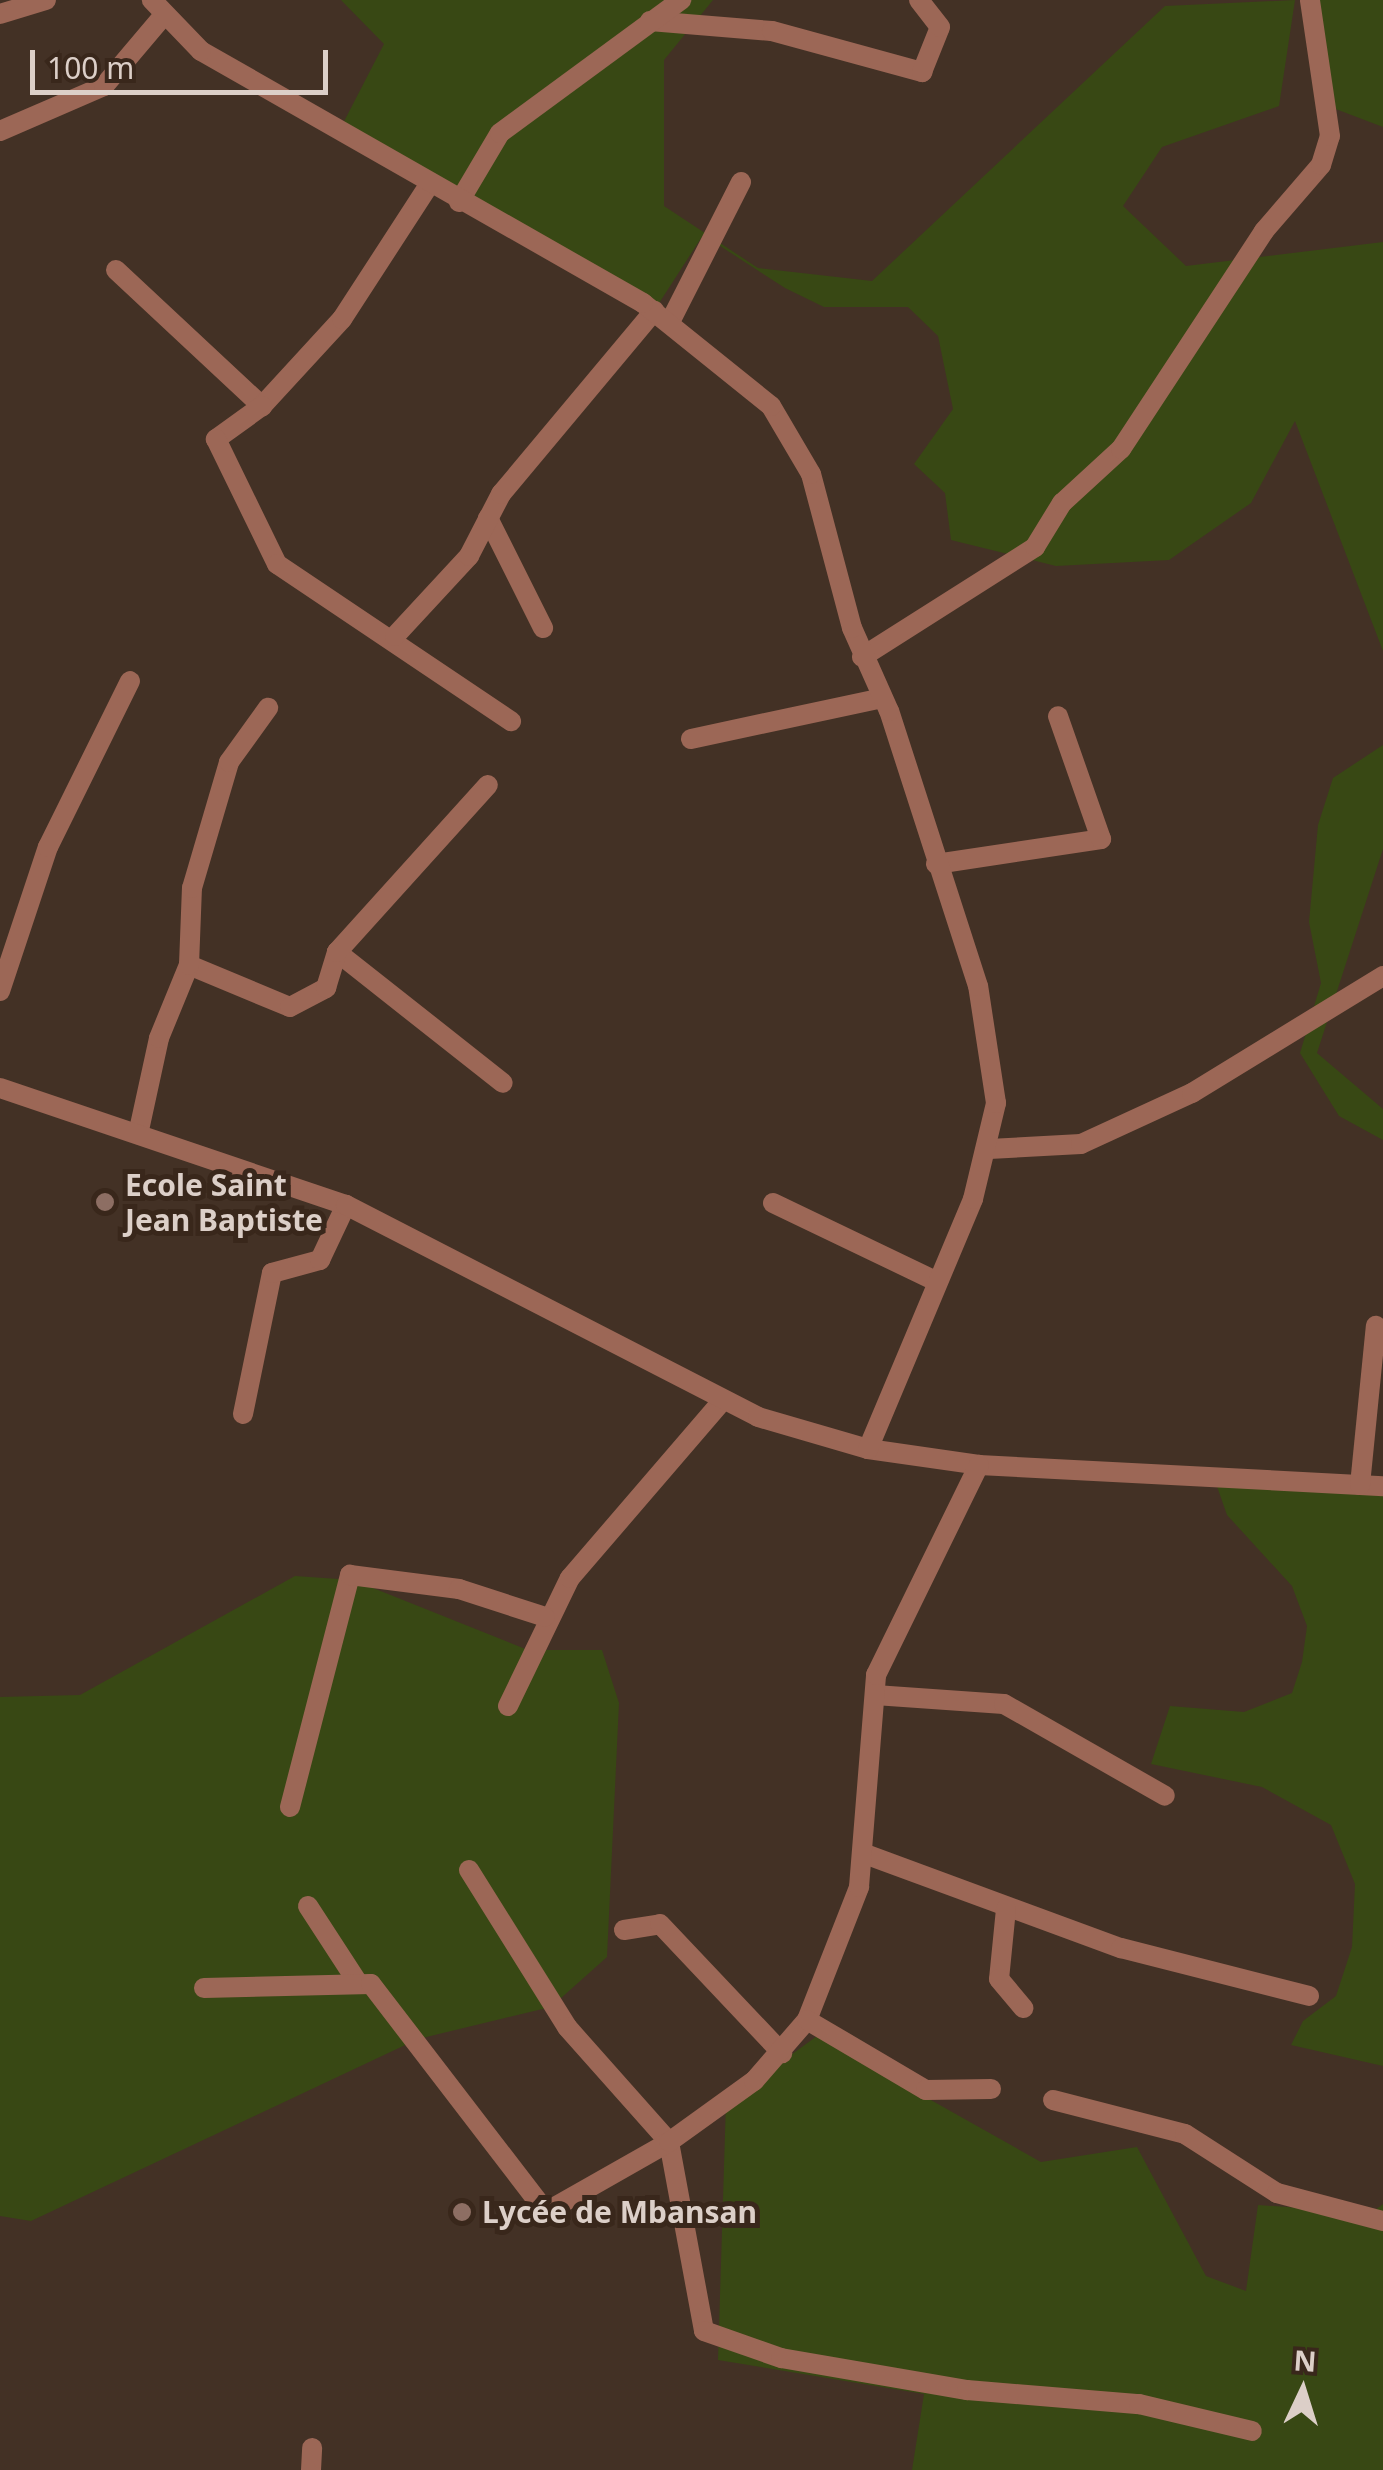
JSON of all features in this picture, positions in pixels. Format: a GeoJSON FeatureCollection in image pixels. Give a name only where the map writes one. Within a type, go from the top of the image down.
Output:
{"type":"FeatureCollection","features":[{"type":"Feature","properties":{"kind":"street"},"geometry":{"type":"LineString","coordinates":[[0,14],[46,0]]}},
{"type":"Feature","properties":{"kind":"street"},"geometry":{"type":"LineString","coordinates":[[459,202],[500,133],[648,10],[681,0]]}},
{"type":"Feature","properties":{"kind":"street"},"geometry":{"type":"LineString","coordinates":[[648,10],[772,32],[922,72],[940,27],[920,0]]}},
{"type":"Feature","properties":{"kind":"street"},"geometry":{"type":"LineString","coordinates":[[862,657],[1035,546],[1062,502],[1120,449],[1264,232],[1321,165],[1330,136],[1310,0]]}},
{"type":"Feature","properties":{"kind":"street"},"geometry":{"type":"LineString","coordinates":[[0,131],[104,86],[158,8],[201,51],[662,316],[742,376],[792,437],[862,657],[883,698],[994,1058],[989,1148],[868,1449]]}},
{"type":"Feature","properties":{"kind":"street"},"geometry":{"type":"LineString","coordinates":[[395,636],[469,556],[488,518],[662,316],[741,182]]}},
{"type":"Feature","properties":{"kind":"street"},"geometry":{"type":"LineString","coordinates":[[429,185],[342,320],[262,406],[216,439],[277,564],[395,636],[511,721]]}},
{"type":"Feature","properties":{"kind":"street"},"geometry":{"type":"LineString","coordinates":[[116,270],[262,406]]}},
{"type":"Feature","properties":{"kind":"street"},"geometry":{"type":"LineString","coordinates":[[488,518],[543,628]]}},
{"type":"Feature","properties":{"kind":"street"},"geometry":{"type":"LineString","coordinates":[[0,991],[48,848],[130,681]]}},
{"type":"Feature","properties":{"kind":"street"},"geometry":{"type":"LineString","coordinates":[[690,738],[883,698]]}},
{"type":"Feature","properties":{"kind":"street"},"geometry":{"type":"LineString","coordinates":[[138,1130],[158,1038],[189,964],[192,888],[229,762],[268,708]]}},
{"type":"Feature","properties":{"kind":"street"},"geometry":{"type":"LineString","coordinates":[[936,864],[1101,838],[1058,716]]}},
{"type":"Feature","properties":{"kind":"street"},"geometry":{"type":"LineString","coordinates":[[189,964],[290,1006],[326,988],[336,952],[488,786]]}},
{"type":"Feature","properties":{"kind":"street"},"geometry":{"type":"LineString","coordinates":[[336,952],[503,1083]]}},
{"type":"Feature","properties":{"kind":"street"},"geometry":{"type":"LineString","coordinates":[[989,1148],[1080,1144],[1192,1093],[1383,976]]}},
{"type":"Feature","properties":{"kind":"street"},"geometry":{"type":"LineString","coordinates":[[0,1088],[138,1130],[346,1205],[722,1400],[868,1449],[979,1465],[1383,1486]]}},
{"type":"Feature","properties":{"kind":"street"},"geometry":{"type":"LineString","coordinates":[[774,1203],[934,1280]]}},
{"type":"Feature","properties":{"kind":"street"},"geometry":{"type":"LineString","coordinates":[[242,1414],[272,1273],[320,1260],[346,1205]]}},
{"type":"Feature","properties":{"kind":"street"},"geometry":{"type":"LineString","coordinates":[[1360,1485],[1376,1326]]}},
{"type":"Feature","properties":{"kind":"street"},"geometry":{"type":"LineString","coordinates":[[508,1706],[545,1617],[638,1491],[722,1400]]}},
{"type":"Feature","properties":{"kind":"street"},"geometry":{"type":"LineString","coordinates":[[308,1906],[330,1953],[356,1980],[381,1995],[546,2212],[669,2142],[782,2053],[808,2020],[853,1918],[865,1854],[875,1695],[888,1647],[979,1465]]}},
{"type":"Feature","properties":{"kind":"street"},"geometry":{"type":"LineString","coordinates":[[290,1807],[350,1576],[459,1589],[545,1617]]}},
{"type":"Feature","properties":{"kind":"street"},"geometry":{"type":"LineString","coordinates":[[875,1695],[1004,1704],[1165,1796]]}},
{"type":"Feature","properties":{"kind":"street"},"geometry":{"type":"LineString","coordinates":[[865,1854],[1006,1910],[1309,1996]]}},
{"type":"Feature","properties":{"kind":"street"},"geometry":{"type":"LineString","coordinates":[[469,1870],[567,2027],[669,2142],[704,2331],[781,2358],[967,2390],[1139,2404],[1252,2430]]}},
{"type":"Feature","properties":{"kind":"street"},"geometry":{"type":"LineString","coordinates":[[1006,1910],[998,1979],[1023,2008]]}},
{"type":"Feature","properties":{"kind":"street"},"geometry":{"type":"LineString","coordinates":[[624,1930],[660,1924],[782,2053]]}},
{"type":"Feature","properties":{"kind":"street"},"geometry":{"type":"LineString","coordinates":[[204,1988],[356,1980]]}},
{"type":"Feature","properties":{"kind":"street"},"geometry":{"type":"LineString","coordinates":[[808,2020],[915,2085],[990,2090]]}},
{"type":"Feature","properties":{"kind":"street"},"geometry":{"type":"LineString","coordinates":[[1054,2100],[1185,2134],[1277,2193],[1383,2220]]}},
{"type":"Feature","properties":{"kind":"street"},"geometry":{"type":"LineString","coordinates":[[311,2470],[312,2448]]}},
{"type":"Feature","properties":{"kind":"green space"},"geometry":{"type":"Polygon","coordinates":[[[341,0],[713,0],[664,60],[664,206],[758,268],[872,281],[1165,6],[1295,0],[1279,106],[1162,147],[1123,206],[1186,266],[1383,242],[1383,651],[1295,421],[1251,503],[1169,560],[1056,566],[951,540],[945,493],[914,464],[953,409],[938,336],[908,307],[824,307],[785,288],[703,235],[654,311],[338,133],[384,44],[341,0]]]}},
{"type":"Feature","properties":{"kind":"green space"},"geometry":{"type":"Polygon","coordinates":[[[1319,0],[1383,0],[1383,127],[1333,108],[1319,0]]]}},
{"type":"Feature","properties":{"kind":"green space"},"geometry":{"type":"Polygon","coordinates":[[[1383,745],[1383,849],[1317,1053],[1383,1109],[1383,1140],[1339,1116],[1300,1053],[1321,983],[1309,922],[1318,825],[1333,778],[1383,745]]]}},
{"type":"Feature","properties":{"kind":"green space"},"geometry":{"type":"Polygon","coordinates":[[[1213,1475],[1383,1487],[1383,2066],[1291,2045],[1303,2021],[1336,1996],[1352,1947],[1355,1884],[1331,1825],[1262,1787],[1151,1764],[1170,1706],[1244,1712],[1292,1693],[1302,1662],[1307,1626],[1292,1586],[1227,1515],[1213,1475]]]}},
{"type":"Feature","properties":{"kind":"green space"},"geometry":{"type":"Polygon","coordinates":[[[295,1576],[353,1580],[528,1650],[602,1650],[619,1703],[607,1957],[551,2007],[418,2039],[31,2221],[0,2216],[0,1697],[80,1695],[295,1576]]]}},
{"type":"Feature","properties":{"kind":"green space"},"geometry":{"type":"Polygon","coordinates":[[[817,2036],[1041,2162],[1137,2147],[1206,2276],[1246,2291],[1258,2205],[1371,2213],[1383,2204],[1383,2470],[912,2470],[924,2394],[718,2360],[726,2102],[817,2036]]]}},
{"type":"Feature","properties":{"kind":"place","name":"Ecole Saint Jean Baptiste"},"geometry":{"type":"Point","coordinates":[105,1202]}},
{"type":"Feature","properties":{"kind":"place","name":"Lycée de Mbansan"},"geometry":{"type":"Point","coordinates":[462,2212]}}]}
